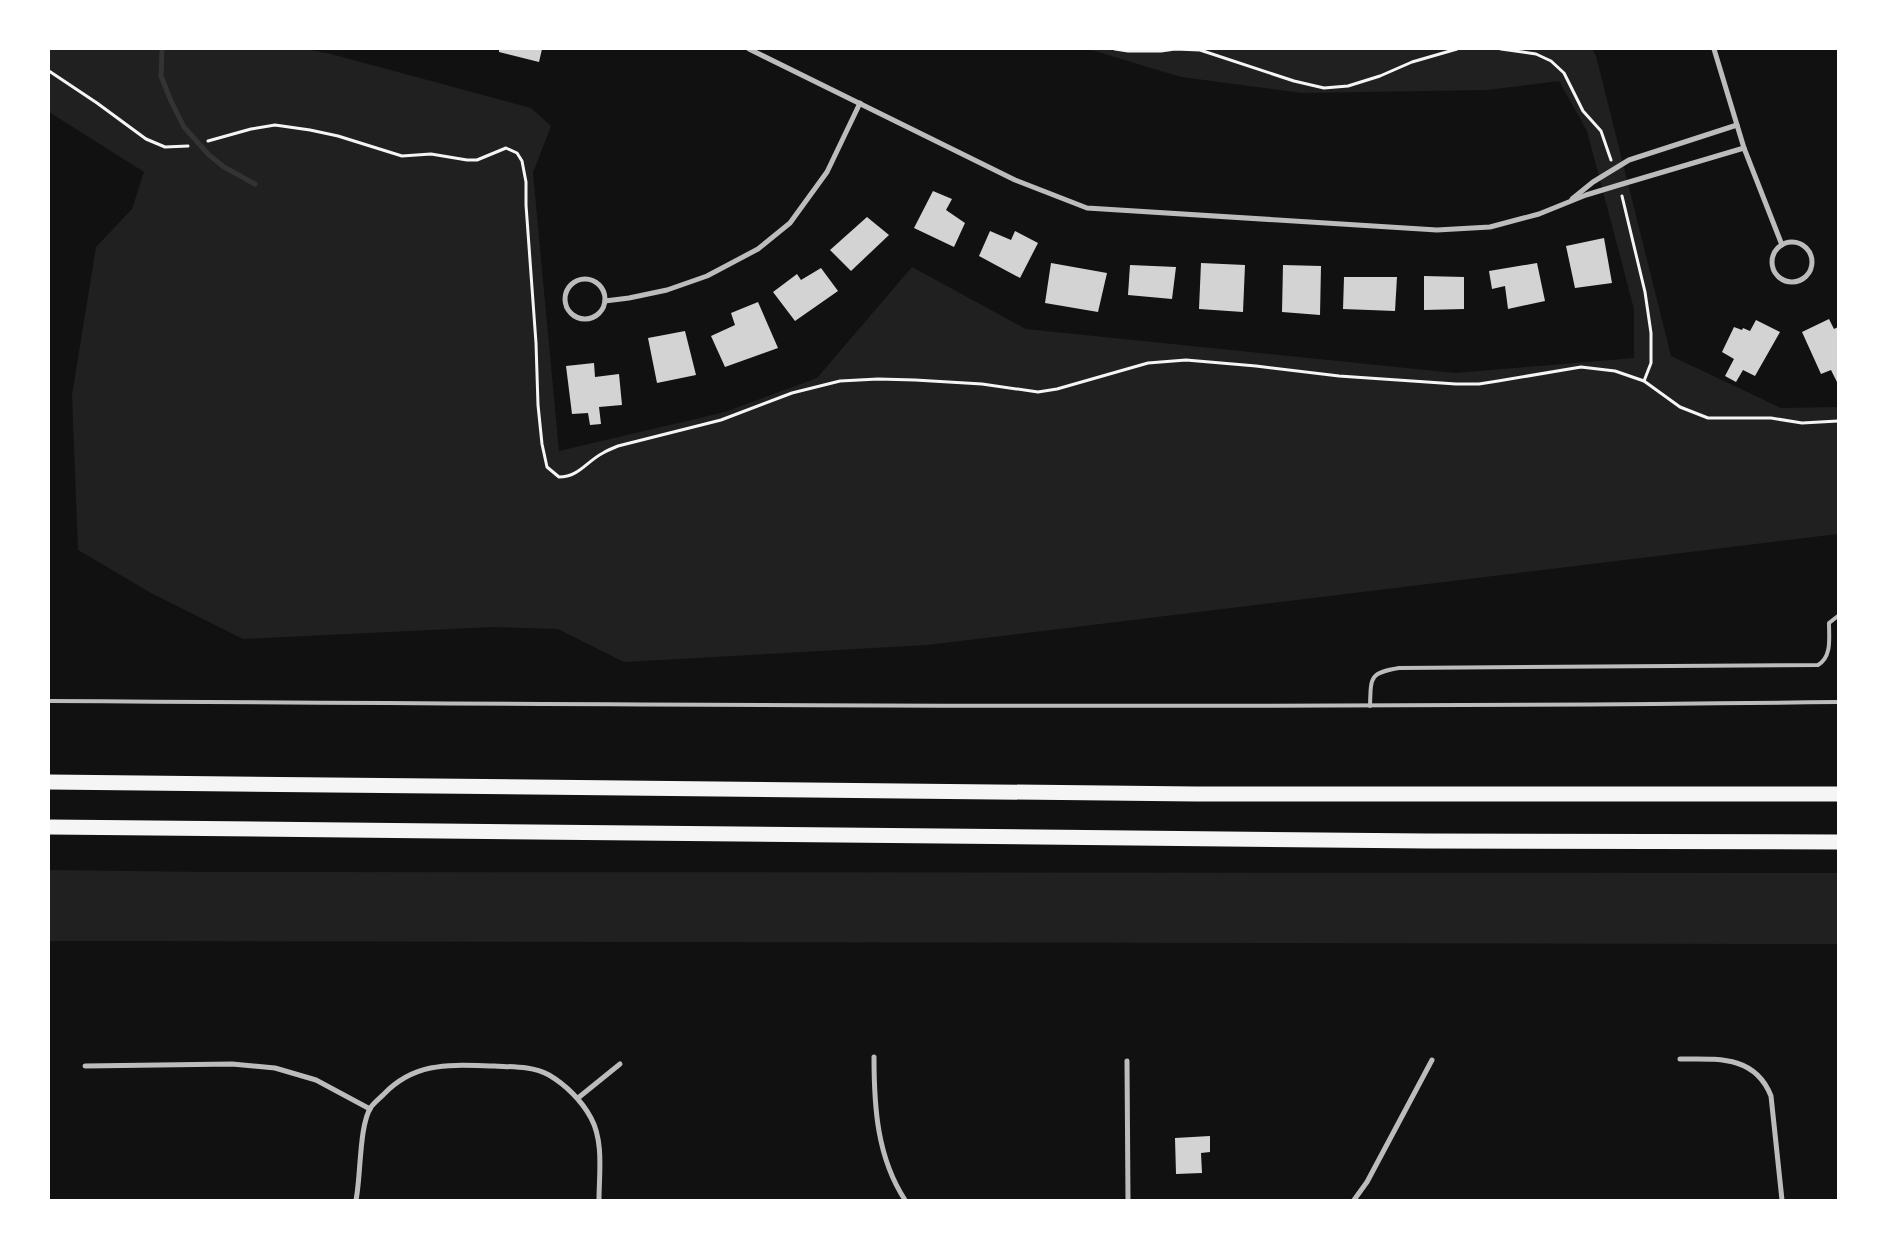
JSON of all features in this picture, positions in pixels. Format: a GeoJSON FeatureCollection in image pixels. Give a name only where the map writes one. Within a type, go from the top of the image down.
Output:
{"type":"FeatureCollection","features":[{"type":"Feature","properties":{"kind":"highway"},"geometry":{"type":"LineString","coordinates":[[49,782],[1196,794],[1838,794]]}},
{"type":"Feature","properties":{"kind":"highway"},"geometry":{"type":"LineString","coordinates":[[49,827],[1426,841],[1838,842]]}},
{"type":"Feature","properties":{"kind":"street"},"geometry":{"type":"LineString","coordinates":[[749,49],[1015,180],[1086,208],[1437,230],[1490,227],[1538,214],[1626,182],[1744,148]]}},
{"type":"Feature","properties":{"kind":"street"},"geometry":{"type":"LineString","coordinates":[[1714,49],[1744,148],[1782,245]]}},
{"type":"Feature","properties":{"kind":"street"},"geometry":{"type":"LineString","coordinates":[[605,300],[629,298],[667,290],[707,276],[758,249],[790,222],[827,172],[860,104]]}},
{"type":"Feature","properties":{"kind":"street"},"geometry":{"type":"LineString","coordinates":[[1568,203],[1593,182],[1629,160],[1737,125]]}},
{"type":"Feature","properties":{"kind":"street"},"geometry":{"type":"LineString","coordinates":[[1796,243],[1808,251],[1812,265],[1805,278],[1791,282],[1784,281],[1778,277],[1772,264],[1776,250],[1782,245],[1796,243]]}},
{"type":"Feature","properties":{"kind":"street"},"geometry":{"type":"LineString","coordinates":[[582,279],[596,282],[604,293],[605,300],[599,313],[585,318],[572,313],[566,300],[566,293],[575,282],[582,279]]}},
{"type":"Feature","properties":{"kind":"street"},"geometry":{"type":"LineString","coordinates":[[874,1057],[874,1096],[885,1158],[904,1200]]}},
{"type":"Feature","properties":{"kind":"street"},"geometry":{"type":"LineString","coordinates":[[1680,1059],[1722,1059],[1738,1063],[1754,1071],[1766,1084],[1771,1096],[1782,1200]]}},
{"type":"Feature","properties":{"kind":"street"},"geometry":{"type":"LineString","coordinates":[[1354,1200],[1367,1182],[1432,1060]]}},
{"type":"Feature","properties":{"kind":"street"},"geometry":{"type":"LineString","coordinates":[[1127,1061],[1128,1200]]}},
{"type":"Feature","properties":{"kind":"street"},"geometry":{"type":"LineString","coordinates":[[85,1066],[232,1064],[275,1068],[316,1080],[370,1109]]}},
{"type":"Feature","properties":{"kind":"street"},"geometry":{"type":"LineString","coordinates":[[578,1098],[620,1064]]}},
{"type":"Feature","properties":{"kind":"street"},"geometry":{"type":"LineString","coordinates":[[356,1200],[360,1184],[363,1134],[370,1109],[389,1089],[406,1076],[427,1068],[446,1065],[527,1067],[548,1075],[564,1085],[578,1098],[592,1119],[599,1145],[599,1200]]}},
{"type":"Feature","properties":{"kind":"lane"},"geometry":{"type":"LineString","coordinates":[[1370,706],[1371,685],[1375,675],[1382,670],[1399,668],[1818,665],[1824,662],[1828,656],[1829,623],[1838,616]]}},
{"type":"Feature","properties":{"kind":"lane"},"geometry":{"type":"LineString","coordinates":[[49,701],[1370,706],[1838,702]]}},
{"type":"Feature","properties":{"kind":"path"},"geometry":{"type":"LineString","coordinates":[[1115,49],[1200,50],[1294,81],[1324,88],[1348,86],[1372,79],[1412,62],[1458,49]]}},
{"type":"Feature","properties":{"kind":"path"},"geometry":{"type":"LineString","coordinates":[[1502,49],[1536,54],[1551,61],[1564,73],[1583,111],[1601,130],[1612,161]]}},
{"type":"Feature","properties":{"kind":"path"},"geometry":{"type":"LineString","coordinates":[[49,71],[146,139],[165,147],[188,146]]}},
{"type":"Feature","properties":{"kind":"path"},"geometry":{"type":"LineString","coordinates":[[208,141],[251,129],[282,126],[338,136],[402,156],[432,154],[477,160],[506,148],[517,153],[522,161],[526,182],[538,405],[542,444],[547,467],[559,477],[568,477],[575,474],[603,452],[618,446],[721,420],[792,393],[840,381],[915,380],[982,384],[1038,392],[1057,389],[1148,363],[1186,360],[1339,376],[1431,383],[1479,384],[1582,367],[1615,370],[1644,380],[1680,407],[1708,418],[1771,418],[1802,423],[1838,421]]}},
{"type":"Feature","properties":{"kind":"path"},"geometry":{"type":"LineString","coordinates":[[1621,193],[1645,292],[1651,333],[1650,362],[1644,380]]}},
{"type":"Feature","properties":{"kind":"shaded area"},"geometry":{"type":"Polygon","coordinates":[[[49,49],[305,49],[331,54],[531,108],[551,126],[533,173],[559,451],[725,412],[817,378],[912,267],[1026,329],[1455,373],[1634,358],[1634,309],[1587,131],[1559,81],[1487,90],[1303,93],[1181,77],[1088,49],[1592,49],[1596,56],[1671,356],[1781,408],[1838,407],[1838,534],[927,645],[624,662],[558,629],[492,627],[243,639],[151,593],[78,550],[72,395],[96,247],[132,209],[144,172],[49,112],[49,49]]]}},
{"type":"Feature","properties":{"kind":"shaded area"},"geometry":{"type":"Polygon","coordinates":[[[49,870],[208,872],[1838,873],[1838,944],[49,941],[49,870]]]}},
{"type":"Feature","properties":{"kind":"building"},"geometry":{"type":"Polygon","coordinates":[[[499,49],[542,49],[539,62],[499,52],[499,49]]]}},
{"type":"Feature","properties":{"kind":"building"},"geometry":{"type":"Polygon","coordinates":[[[933,191],[952,199],[946,210],[965,223],[954,247],[914,228],[933,191]]]}},
{"type":"Feature","properties":{"kind":"building"},"geometry":{"type":"Polygon","coordinates":[[[867,217],[889,235],[851,271],[830,250],[867,217]]]}},
{"type":"Feature","properties":{"kind":"building"},"geometry":{"type":"Polygon","coordinates":[[[990,231],[1011,240],[1015,231],[1038,243],[1020,278],[979,256],[990,231]]]}},
{"type":"Feature","properties":{"kind":"building"},"geometry":{"type":"Polygon","coordinates":[[[1604,238],[1612,283],[1575,288],[1566,246],[1604,238]]]}},
{"type":"Feature","properties":{"kind":"building"},"geometry":{"type":"Polygon","coordinates":[[[1051,263],[1107,273],[1098,312],[1045,303],[1051,263]]]}},
{"type":"Feature","properties":{"kind":"building"},"geometry":{"type":"Polygon","coordinates":[[[1201,263],[1245,265],[1243,312],[1199,309],[1201,263]]]}},
{"type":"Feature","properties":{"kind":"building"},"geometry":{"type":"Polygon","coordinates":[[[1537,263],[1545,301],[1508,309],[1505,286],[1492,289],[1489,271],[1537,263]]]}},
{"type":"Feature","properties":{"kind":"building"},"geometry":{"type":"Polygon","coordinates":[[[1130,265],[1176,267],[1172,299],[1128,295],[1130,265]]]}},
{"type":"Feature","properties":{"kind":"building"},"geometry":{"type":"Polygon","coordinates":[[[1283,265],[1321,266],[1320,315],[1282,312],[1283,265]]]}},
{"type":"Feature","properties":{"kind":"building"},"geometry":{"type":"Polygon","coordinates":[[[821,268],[838,291],[795,321],[773,292],[797,274],[801,280],[821,268]]]}},
{"type":"Feature","properties":{"kind":"building"},"geometry":{"type":"Polygon","coordinates":[[[1424,276],[1464,277],[1464,309],[1424,310],[1424,276]]]}},
{"type":"Feature","properties":{"kind":"building"},"geometry":{"type":"Polygon","coordinates":[[[1344,277],[1397,277],[1395,311],[1343,309],[1344,277]]]}},
{"type":"Feature","properties":{"kind":"building"},"geometry":{"type":"Polygon","coordinates":[[[758,302],[778,348],[725,367],[711,336],[735,325],[731,313],[758,302]]]}},
{"type":"Feature","properties":{"kind":"building"},"geometry":{"type":"Polygon","coordinates":[[[1829,319],[1834,329],[1838,327],[1838,384],[1831,370],[1821,374],[1802,332],[1829,319]]]}},
{"type":"Feature","properties":{"kind":"building"},"geometry":{"type":"Polygon","coordinates":[[[1756,320],[1780,332],[1755,376],[1743,370],[1736,382],[1725,376],[1734,359],[1722,352],[1734,327],[1750,331],[1756,320]]]}},
{"type":"Feature","properties":{"kind":"building"},"geometry":{"type":"Polygon","coordinates":[[[685,331],[696,375],[657,383],[648,338],[685,331]]]}},
{"type":"Feature","properties":{"kind":"building"},"geometry":{"type":"Polygon","coordinates":[[[594,363],[595,377],[619,374],[622,405],[599,407],[601,424],[590,425],[588,413],[572,414],[566,366],[594,363]]]}},
{"type":"Feature","properties":{"kind":"building"},"geometry":{"type":"Polygon","coordinates":[[[1210,1136],[1210,1152],[1201,1153],[1202,1173],[1176,1174],[1175,1138],[1210,1136]]]}},
{"type":"Feature","properties":{"kind":"waterway"},"geometry":{"type":"LineString","coordinates":[[162,49],[161,76],[184,127],[209,155],[224,167],[255,184]]}}]}
